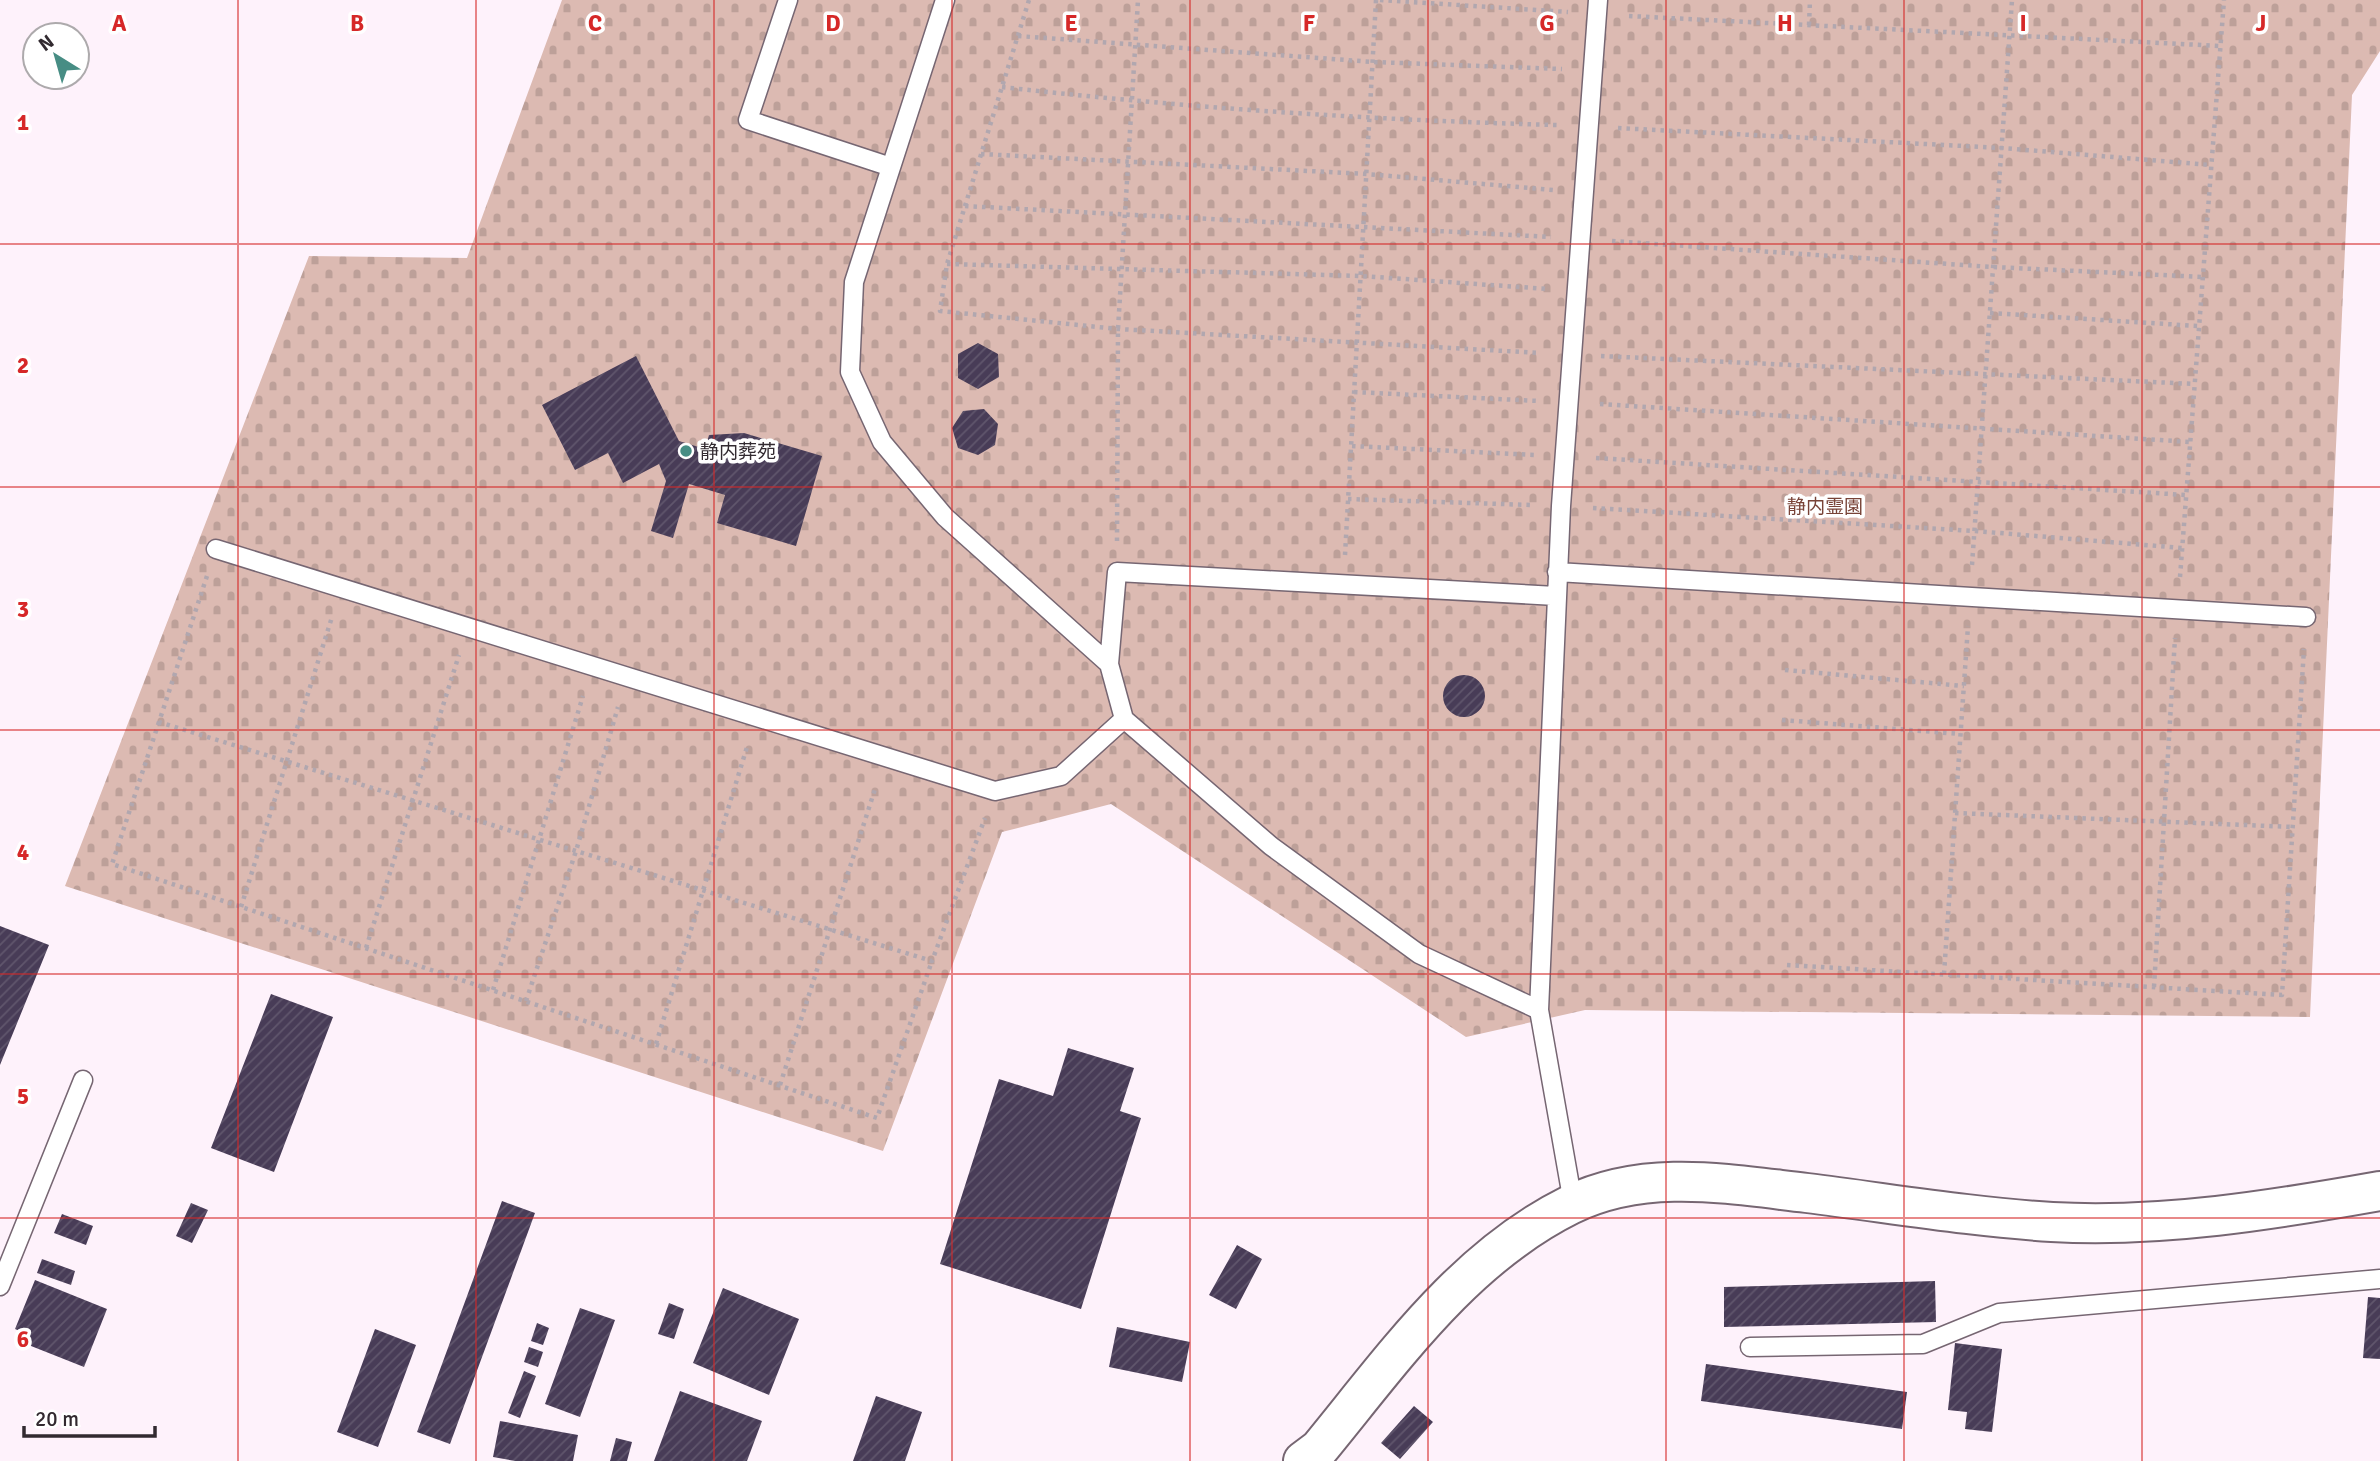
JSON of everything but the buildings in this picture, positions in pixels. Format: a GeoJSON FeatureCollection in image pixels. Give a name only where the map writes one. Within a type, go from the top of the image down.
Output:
{"type":"FeatureCollection","features":[{"type":"Feature","properties":{"kind":"street"},"geometry":{"type":"LineString","coordinates":[[1303,1461],[1318,1449],[1414,1334],[1473,1269],[1525,1230],[1573,1203],[1633,1184],[1699,1180],[2053,1222],[2183,1219],[2282,1208],[2380,1191]]}},
{"type":"Feature","properties":{"kind":"lane"},"geometry":{"type":"LineString","coordinates":[[788,0],[748,120],[891,167]]}},
{"type":"Feature","properties":{"kind":"lane"},"geometry":{"type":"LineString","coordinates":[[944,0],[853,282],[850,372],[882,442],[945,517],[1109,664]]}},
{"type":"Feature","properties":{"kind":"lane"},"geometry":{"type":"LineString","coordinates":[[1573,1203],[1539,1010],[1557,572],[1597,7]]}},
{"type":"Feature","properties":{"kind":"lane"},"geometry":{"type":"LineString","coordinates":[[216,549],[995,791],[1061,776],[1124,719]]}},
{"type":"Feature","properties":{"kind":"lane"},"geometry":{"type":"LineString","coordinates":[[1539,1010],[1419,954],[1271,846],[1124,719],[1109,664],[1117,572],[1556,596]]}},
{"type":"Feature","properties":{"kind":"lane"},"geometry":{"type":"LineString","coordinates":[[1557,572],[2306,617]]}},
{"type":"Feature","properties":{"kind":"lane"},"geometry":{"type":"LineString","coordinates":[[0,1286],[83,1080]]}},
{"type":"Feature","properties":{"kind":"lane"},"geometry":{"type":"LineString","coordinates":[[1751,1347],[1923,1344],[1999,1313],[2380,1279]]}},
{"type":"Feature","properties":{"kind":"path"},"geometry":{"type":"LineString","coordinates":[[1029,0],[947,264],[940,311],[1118,330],[1571,355],[2194,384]]}},
{"type":"Feature","properties":{"kind":"path"},"geometry":{"type":"LineString","coordinates":[[1117,572],[1118,330],[1138,0]]}},
{"type":"Feature","properties":{"kind":"path"},"geometry":{"type":"LineString","coordinates":[[1344,584],[1378,0],[1597,7],[1809,25],[2220,46]]}},
{"type":"Feature","properties":{"kind":"path"},"geometry":{"type":"LineString","coordinates":[[1809,25],[1810,0]]}},
{"type":"Feature","properties":{"kind":"path"},"geometry":{"type":"LineString","coordinates":[[1944,974],[2012,0]]}},
{"type":"Feature","properties":{"kind":"path"},"geometry":{"type":"LineString","coordinates":[[2154,987],[2177,609],[2224,0]]}},
{"type":"Feature","properties":{"kind":"path"},"geometry":{"type":"LineString","coordinates":[[1018,36],[1373,62],[1592,70]]}},
{"type":"Feature","properties":{"kind":"path"},"geometry":{"type":"LineString","coordinates":[[1002,87],[1130,102],[1370,120],[1588,126],[2001,148],[2211,164]]}},
{"type":"Feature","properties":{"kind":"path"},"geometry":{"type":"LineString","coordinates":[[981,153],[1128,164],[1367,174],[1583,192]]}},
{"type":"Feature","properties":{"kind":"path"},"geometry":{"type":"LineString","coordinates":[[965,206],[1580,239],[1993,267],[2203,276]]}},
{"type":"Feature","properties":{"kind":"path"},"geometry":{"type":"LineString","coordinates":[[947,264],[1361,276],[1576,291]]}},
{"type":"Feature","properties":{"kind":"path"},"geometry":{"type":"LineString","coordinates":[[1990,313],[2198,326]]}},
{"type":"Feature","properties":{"kind":"path"},"geometry":{"type":"LineString","coordinates":[[1354,392],[1568,402],[2190,442]]}},
{"type":"Feature","properties":{"kind":"path"},"geometry":{"type":"LineString","coordinates":[[1352,446],[1564,456],[2186,495]]}},
{"type":"Feature","properties":{"kind":"path"},"geometry":{"type":"LineString","coordinates":[[1348,499],[1561,506],[1975,531],[2182,548]]}},
{"type":"Feature","properties":{"kind":"path"},"geometry":{"type":"LineString","coordinates":[[216,549],[112,864],[877,1118],[995,791]]}},
{"type":"Feature","properties":{"kind":"path"},"geometry":{"type":"LineString","coordinates":[[241,906],[342,588]]}},
{"type":"Feature","properties":{"kind":"path"},"geometry":{"type":"LineString","coordinates":[[1787,965],[2282,995],[2306,617]]}},
{"type":"Feature","properties":{"kind":"path"},"geometry":{"type":"LineString","coordinates":[[366,948],[467,628]]}},
{"type":"Feature","properties":{"kind":"path"},"geometry":{"type":"LineString","coordinates":[[493,990],[541,841],[592,667]]}},
{"type":"Feature","properties":{"kind":"path"},"geometry":{"type":"LineString","coordinates":[[1785,670],[1964,687]]}},
{"type":"Feature","properties":{"kind":"path"},"geometry":{"type":"LineString","coordinates":[[526,1001],[576,851],[627,676]]}},
{"type":"Feature","properties":{"kind":"path"},"geometry":{"type":"LineString","coordinates":[[656,1044],[757,716]]}},
{"type":"Feature","properties":{"kind":"path"},"geometry":{"type":"LineString","coordinates":[[1782,720],[1961,734]]}},
{"type":"Feature","properties":{"kind":"path"},"geometry":{"type":"LineString","coordinates":[[159,722],[932,961]]}},
{"type":"Feature","properties":{"kind":"path"},"geometry":{"type":"LineString","coordinates":[[780,1085],[886,757]]}},
{"type":"Feature","properties":{"kind":"path"},"geometry":{"type":"LineString","coordinates":[[1955,813],[2293,827]]}},
{"type":"Feature","properties":{"kind":"green space","name":"静内霊園"},"geometry":{"type":"Polygon","coordinates":[[[562,0],[2380,0],[2380,51],[2352,95],[2310,1017],[1585,1010],[1466,1037],[1111,804],[1002,832],[883,1151],[65,886],[309,256],[467,258],[562,0]]]}},
{"type":"Feature","properties":{"kind":"place","name":"静内葬苑"},"geometry":{"type":"Point","coordinates":[686,451]}}]}
